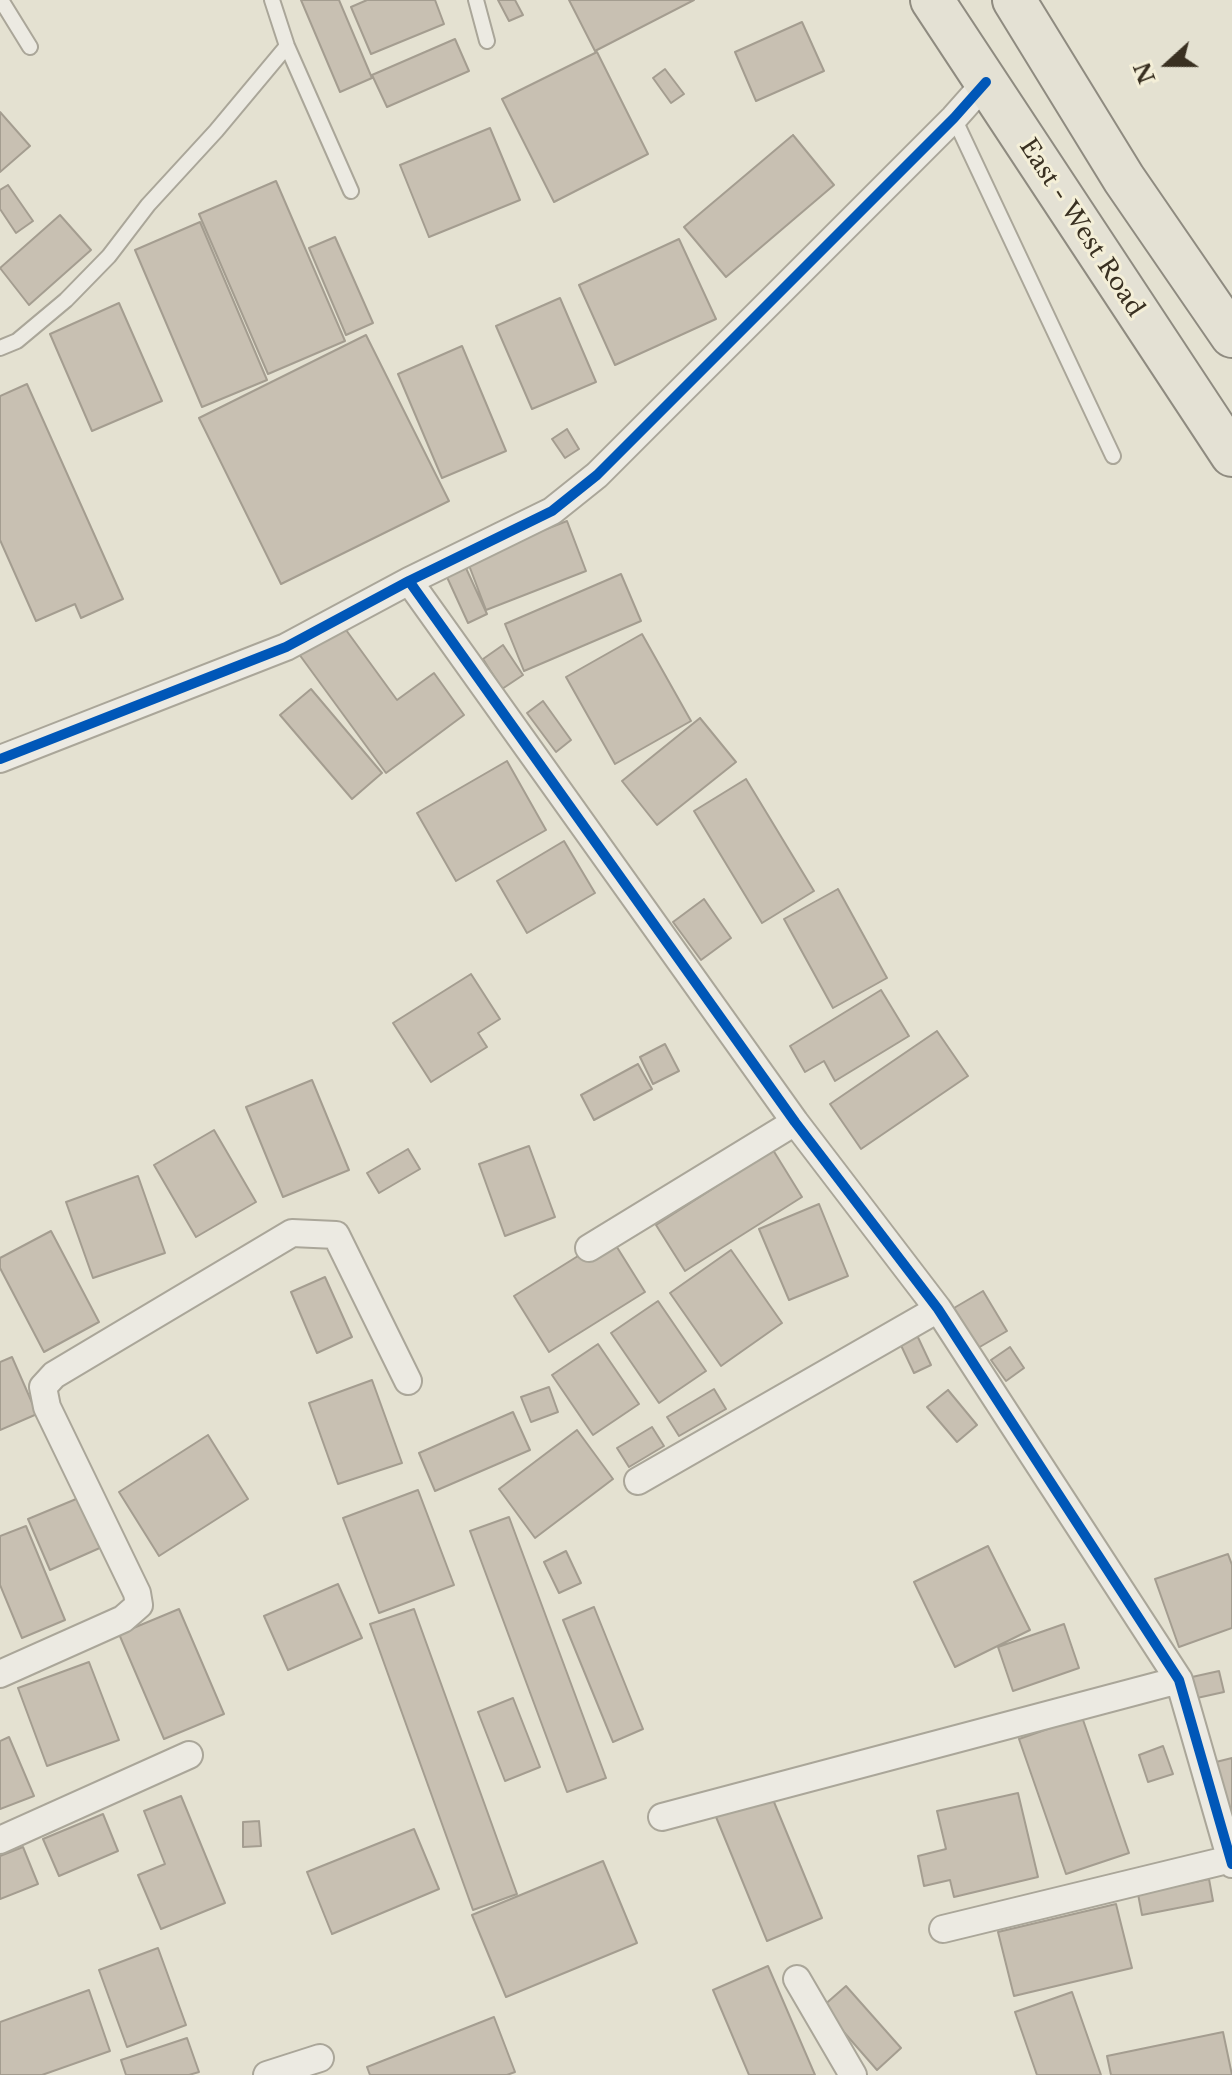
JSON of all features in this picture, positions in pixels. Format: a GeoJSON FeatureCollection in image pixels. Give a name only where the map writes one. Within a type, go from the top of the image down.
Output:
{"type":"FeatureCollection","features":[{"type":"Feature","properties":{"kind":"main road","name":"East - West Road"},"geometry":{"type":"LineString","coordinates":[[932,0],[1232,455]]}},
{"type":"Feature","properties":{"kind":"main road"},"geometry":{"type":"LineString","coordinates":[[1014,0],[1124,179],[1232,336]]}},
{"type":"Feature","properties":{"kind":"street"},"geometry":{"type":"LineString","coordinates":[[0,759],[286,647],[409,581],[552,511],[597,475],[954,118],[986,82]]}},
{"type":"Feature","properties":{"kind":"street"},"geometry":{"type":"LineString","coordinates":[[409,581],[795,1122],[938,1309],[1179,1680],[1231,1862],[943,1929]]}},
{"type":"Feature","properties":{"kind":"street"},"geometry":{"type":"LineString","coordinates":[[589,1248],[795,1122]]}},
{"type":"Feature","properties":{"kind":"street"},"geometry":{"type":"LineString","coordinates":[[0,1674],[123,1619],[139,1605],[137,1593],[47,1407],[43,1387],[54,1375],[292,1233],[336,1235],[408,1381]]}},
{"type":"Feature","properties":{"kind":"street"},"geometry":{"type":"LineString","coordinates":[[638,1481],[938,1309]]}},
{"type":"Feature","properties":{"kind":"street"},"geometry":{"type":"LineString","coordinates":[[662,1817],[1179,1680]]}},
{"type":"Feature","properties":{"kind":"street"},"geometry":{"type":"LineString","coordinates":[[0,1840],[189,1755]]}},
{"type":"Feature","properties":{"kind":"street"},"geometry":{"type":"LineString","coordinates":[[797,1979],[853,2075]]}},
{"type":"Feature","properties":{"kind":"street"},"geometry":{"type":"LineString","coordinates":[[267,2075],[320,2058]]}},
{"type":"Feature","properties":{"kind":"lane"},"geometry":{"type":"LineString","coordinates":[[1,0],[30,47]]}},
{"type":"Feature","properties":{"kind":"lane"},"geometry":{"type":"LineString","coordinates":[[272,0],[287,46],[351,191]]}},
{"type":"Feature","properties":{"kind":"lane"},"geometry":{"type":"LineString","coordinates":[[476,0],[487,41]]}},
{"type":"Feature","properties":{"kind":"lane"},"geometry":{"type":"LineString","coordinates":[[0,348],[17,341],[66,300],[109,256],[148,205],[216,131],[287,46]]}},
{"type":"Feature","properties":{"kind":"lane"},"geometry":{"type":"LineString","coordinates":[[954,118],[1113,456]]}},
{"type":"Feature","properties":{"kind":"building"},"geometry":{"type":"Polygon","coordinates":[[[301,0],[339,0],[372,78],[340,92],[301,0]]]}},
{"type":"Feature","properties":{"kind":"building"},"geometry":{"type":"Polygon","coordinates":[[[367,0],[435,0],[444,24],[371,54],[351,7],[367,0]]]}},
{"type":"Feature","properties":{"kind":"building"},"geometry":{"type":"Polygon","coordinates":[[[498,0],[515,0],[523,15],[509,21],[498,0]]]}},
{"type":"Feature","properties":{"kind":"building"},"geometry":{"type":"Polygon","coordinates":[[[569,0],[694,0],[595,51],[569,0]]]}},
{"type":"Feature","properties":{"kind":"building"},"geometry":{"type":"Polygon","coordinates":[[[802,22],[824,71],[756,101],[735,52],[802,22]]]}},
{"type":"Feature","properties":{"kind":"building"},"geometry":{"type":"Polygon","coordinates":[[[455,39],[469,71],[387,107],[372,75],[455,39]]]}},
{"type":"Feature","properties":{"kind":"building"},"geometry":{"type":"Polygon","coordinates":[[[597,52],[648,154],[554,202],[502,99],[597,52]]]}},
{"type":"Feature","properties":{"kind":"building"},"geometry":{"type":"Polygon","coordinates":[[[665,69],[684,94],[671,103],[653,78],[665,69]]]}},
{"type":"Feature","properties":{"kind":"building"},"geometry":{"type":"Polygon","coordinates":[[[0,112],[30,146],[0,172],[0,112]]]}},
{"type":"Feature","properties":{"kind":"building"},"geometry":{"type":"Polygon","coordinates":[[[490,128],[520,200],[429,237],[400,165],[490,128]]]}},
{"type":"Feature","properties":{"kind":"building"},"geometry":{"type":"Polygon","coordinates":[[[793,135],[834,185],[726,277],[684,227],[793,135]]]}},
{"type":"Feature","properties":{"kind":"building"},"geometry":{"type":"Polygon","coordinates":[[[276,181],[345,341],[268,374],[199,214],[276,181]]]}},
{"type":"Feature","properties":{"kind":"building"},"geometry":{"type":"Polygon","coordinates":[[[8,185],[33,221],[16,233],[0,209],[0,190],[8,185]]]}},
{"type":"Feature","properties":{"kind":"building"},"geometry":{"type":"Polygon","coordinates":[[[60,215],[91,250],[29,305],[0,268],[60,215]]]}},
{"type":"Feature","properties":{"kind":"building"},"geometry":{"type":"Polygon","coordinates":[[[200,222],[267,380],[202,407],[135,250],[200,222]]]}},
{"type":"Feature","properties":{"kind":"building"},"geometry":{"type":"Polygon","coordinates":[[[335,237],[373,323],[346,335],[309,248],[335,237]]]}},
{"type":"Feature","properties":{"kind":"building"},"geometry":{"type":"Polygon","coordinates":[[[679,239],[716,319],[615,365],[579,285],[679,239]]]}},
{"type":"Feature","properties":{"kind":"building"},"geometry":{"type":"Polygon","coordinates":[[[560,298],[596,382],[532,409],[496,326],[560,298]]]}},
{"type":"Feature","properties":{"kind":"building"},"geometry":{"type":"Polygon","coordinates":[[[119,303],[162,401],[92,431],[50,334],[119,303]]]}},
{"type":"Feature","properties":{"kind":"building"},"geometry":{"type":"Polygon","coordinates":[[[366,335],[449,501],[281,584],[199,418],[366,335]]]}},
{"type":"Feature","properties":{"kind":"building"},"geometry":{"type":"Polygon","coordinates":[[[462,346],[506,451],[442,478],[398,374],[462,346]]]}},
{"type":"Feature","properties":{"kind":"building"},"geometry":{"type":"Polygon","coordinates":[[[27,384],[123,599],[81,618],[75,604],[36,621],[0,540],[0,396],[27,384]]]}},
{"type":"Feature","properties":{"kind":"building"},"geometry":{"type":"Polygon","coordinates":[[[567,429],[579,449],[565,458],[552,439],[567,429]]]}},
{"type":"Feature","properties":{"kind":"building"},"geometry":{"type":"Polygon","coordinates":[[[567,521],[586,571],[486,610],[467,560],[567,521]]]}},
{"type":"Feature","properties":{"kind":"building"},"geometry":{"type":"Polygon","coordinates":[[[465,566],[487,614],[468,623],[446,575],[465,566]]]}},
{"type":"Feature","properties":{"kind":"building"},"geometry":{"type":"Polygon","coordinates":[[[621,574],[641,621],[524,671],[505,624],[621,574]]]}},
{"type":"Feature","properties":{"kind":"building"},"geometry":{"type":"Polygon","coordinates":[[[338,619],[397,700],[434,673],[464,715],[386,773],[296,650],[338,619]]]}},
{"type":"Feature","properties":{"kind":"building"},"geometry":{"type":"Polygon","coordinates":[[[642,634],[691,721],[615,764],[566,677],[642,634]]]}},
{"type":"Feature","properties":{"kind":"building"},"geometry":{"type":"Polygon","coordinates":[[[503,645],[523,675],[502,689],[483,659],[503,645]]]}},
{"type":"Feature","properties":{"kind":"building"},"geometry":{"type":"Polygon","coordinates":[[[311,689],[382,773],[352,799],[280,715],[311,689]]]}},
{"type":"Feature","properties":{"kind":"building"},"geometry":{"type":"Polygon","coordinates":[[[543,701],[571,740],[556,752],[527,713],[543,701]]]}},
{"type":"Feature","properties":{"kind":"building"},"geometry":{"type":"Polygon","coordinates":[[[700,718],[736,762],[657,825],[622,781],[700,718]]]}},
{"type":"Feature","properties":{"kind":"building"},"geometry":{"type":"Polygon","coordinates":[[[507,761],[546,830],[456,881],[417,813],[507,761]]]}},
{"type":"Feature","properties":{"kind":"building"},"geometry":{"type":"Polygon","coordinates":[[[746,779],[814,891],[762,923],[694,811],[746,779]]]}},
{"type":"Feature","properties":{"kind":"building"},"geometry":{"type":"Polygon","coordinates":[[[564,841],[595,893],[527,933],[497,881],[564,841]]]}},
{"type":"Feature","properties":{"kind":"building"},"geometry":{"type":"Polygon","coordinates":[[[838,889],[887,978],[833,1008],[784,919],[838,889]]]}},
{"type":"Feature","properties":{"kind":"building"},"geometry":{"type":"Polygon","coordinates":[[[704,899],[731,938],[701,960],[673,922],[704,899]]]}},
{"type":"Feature","properties":{"kind":"building"},"geometry":{"type":"Polygon","coordinates":[[[471,974],[500,1019],[478,1033],[487,1047],[431,1082],[393,1023],[471,974]]]}},
{"type":"Feature","properties":{"kind":"building"},"geometry":{"type":"Polygon","coordinates":[[[881,990],[909,1036],[835,1081],[824,1061],[805,1072],[790,1046],[881,990]]]}},
{"type":"Feature","properties":{"kind":"building"},"geometry":{"type":"Polygon","coordinates":[[[937,1031],[968,1076],[861,1149],[830,1104],[937,1031]]]}},
{"type":"Feature","properties":{"kind":"building"},"geometry":{"type":"Polygon","coordinates":[[[665,1044],[679,1071],[653,1084],[640,1057],[665,1044]]]}},
{"type":"Feature","properties":{"kind":"building"},"geometry":{"type":"Polygon","coordinates":[[[638,1064],[652,1089],[594,1120],[581,1095],[638,1064]]]}},
{"type":"Feature","properties":{"kind":"building"},"geometry":{"type":"Polygon","coordinates":[[[312,1080],[349,1170],[283,1197],[246,1107],[312,1080]]]}},
{"type":"Feature","properties":{"kind":"building"},"geometry":{"type":"Polygon","coordinates":[[[214,1130],[256,1202],[196,1237],[154,1165],[214,1130]]]}},
{"type":"Feature","properties":{"kind":"building"},"geometry":{"type":"Polygon","coordinates":[[[529,1146],[555,1217],[505,1236],[479,1164],[529,1146]]]}},
{"type":"Feature","properties":{"kind":"building"},"geometry":{"type":"Polygon","coordinates":[[[408,1149],[420,1169],[379,1193],[367,1173],[408,1149]]]}},
{"type":"Feature","properties":{"kind":"building"},"geometry":{"type":"Polygon","coordinates":[[[773,1150],[802,1197],[685,1271],[656,1225],[773,1150]]]}},
{"type":"Feature","properties":{"kind":"building"},"geometry":{"type":"Polygon","coordinates":[[[138,1176],[165,1253],[93,1278],[66,1202],[138,1176]]]}},
{"type":"Feature","properties":{"kind":"building"},"geometry":{"type":"Polygon","coordinates":[[[819,1204],[848,1276],[789,1300],[759,1229],[819,1204]]]}},
{"type":"Feature","properties":{"kind":"building"},"geometry":{"type":"Polygon","coordinates":[[[51,1231],[99,1322],[44,1352],[0,1268],[0,1258],[51,1231]]]}},
{"type":"Feature","properties":{"kind":"building"},"geometry":{"type":"Polygon","coordinates":[[[610,1236],[645,1292],[549,1352],[514,1296],[610,1236]]]}},
{"type":"Feature","properties":{"kind":"building"},"geometry":{"type":"Polygon","coordinates":[[[731,1250],[782,1323],[721,1366],[670,1293],[731,1250]]]}},
{"type":"Feature","properties":{"kind":"building"},"geometry":{"type":"Polygon","coordinates":[[[325,1277],[352,1337],[317,1353],[291,1292],[325,1277]]]}},
{"type":"Feature","properties":{"kind":"building"},"geometry":{"type":"Polygon","coordinates":[[[983,1291],[1007,1331],[978,1348],[954,1308],[983,1291]]]}},
{"type":"Feature","properties":{"kind":"building"},"geometry":{"type":"Polygon","coordinates":[[[658,1301],[706,1371],[659,1403],[611,1333],[658,1301]]]}},
{"type":"Feature","properties":{"kind":"building"},"geometry":{"type":"Polygon","coordinates":[[[915,1331],[931,1365],[914,1373],[898,1339],[915,1331]]]}},
{"type":"Feature","properties":{"kind":"building"},"geometry":{"type":"Polygon","coordinates":[[[598,1344],[639,1404],[593,1435],[552,1375],[598,1344]]]}},
{"type":"Feature","properties":{"kind":"building"},"geometry":{"type":"Polygon","coordinates":[[[1010,1347],[1024,1368],[1006,1381],[991,1360],[1010,1347]]]}},
{"type":"Feature","properties":{"kind":"building"},"geometry":{"type":"Polygon","coordinates":[[[12,1357],[37,1414],[0,1430],[0,1362],[12,1357]]]}},
{"type":"Feature","properties":{"kind":"building"},"geometry":{"type":"Polygon","coordinates":[[[372,1380],[402,1463],[338,1484],[309,1403],[372,1380]]]}},
{"type":"Feature","properties":{"kind":"building"},"geometry":{"type":"Polygon","coordinates":[[[549,1387],[558,1412],[531,1422],[521,1397],[549,1387]]]}},
{"type":"Feature","properties":{"kind":"building"},"geometry":{"type":"Polygon","coordinates":[[[714,1389],[726,1409],[679,1436],[667,1417],[714,1389]]]}},
{"type":"Feature","properties":{"kind":"building"},"geometry":{"type":"Polygon","coordinates":[[[948,1390],[977,1425],[957,1442],[927,1407],[948,1390]]]}},
{"type":"Feature","properties":{"kind":"building"},"geometry":{"type":"Polygon","coordinates":[[[513,1412],[530,1450],[435,1491],[419,1453],[513,1412]]]}},
{"type":"Feature","properties":{"kind":"building"},"geometry":{"type":"Polygon","coordinates":[[[652,1427],[664,1446],[629,1467],[617,1448],[652,1427]]]}},
{"type":"Feature","properties":{"kind":"building"},"geometry":{"type":"Polygon","coordinates":[[[577,1430],[613,1479],[535,1538],[499,1489],[577,1430]]]}},
{"type":"Feature","properties":{"kind":"building"},"geometry":{"type":"Polygon","coordinates":[[[208,1435],[248,1499],[159,1556],[119,1492],[208,1435]]]}},
{"type":"Feature","properties":{"kind":"building"},"geometry":{"type":"Polygon","coordinates":[[[418,1490],[454,1585],[379,1613],[343,1518],[418,1490]]]}},
{"type":"Feature","properties":{"kind":"building"},"geometry":{"type":"Polygon","coordinates":[[[81,1497],[102,1547],[50,1570],[28,1519],[81,1497]]]}},
{"type":"Feature","properties":{"kind":"building"},"geometry":{"type":"Polygon","coordinates":[[[509,1517],[606,1778],[567,1792],[470,1531],[509,1517]]]}},
{"type":"Feature","properties":{"kind":"building"},"geometry":{"type":"Polygon","coordinates":[[[26,1526],[65,1620],[22,1638],[0,1585],[0,1536],[26,1526]]]}},
{"type":"Feature","properties":{"kind":"building"},"geometry":{"type":"Polygon","coordinates":[[[988,1546],[1030,1630],[955,1667],[914,1582],[988,1546]]]}},
{"type":"Feature","properties":{"kind":"building"},"geometry":{"type":"Polygon","coordinates":[[[566,1551],[581,1583],[559,1593],[544,1562],[566,1551]]]}},
{"type":"Feature","properties":{"kind":"building"},"geometry":{"type":"Polygon","coordinates":[[[1228,1554],[1232,1565],[1232,1628],[1179,1647],[1155,1579],[1228,1554]]]}},
{"type":"Feature","properties":{"kind":"building"},"geometry":{"type":"Polygon","coordinates":[[[338,1584],[362,1638],[288,1670],[264,1616],[338,1584]]]}},
{"type":"Feature","properties":{"kind":"building"},"geometry":{"type":"Polygon","coordinates":[[[594,1607],[643,1729],[613,1742],[563,1620],[594,1607]]]}},
{"type":"Feature","properties":{"kind":"building"},"geometry":{"type":"Polygon","coordinates":[[[179,1609],[224,1714],[164,1739],[119,1634],[179,1609]]]}},
{"type":"Feature","properties":{"kind":"building"},"geometry":{"type":"Polygon","coordinates":[[[414,1609],[517,1894],[473,1910],[370,1624],[414,1609]]]}},
{"type":"Feature","properties":{"kind":"building"},"geometry":{"type":"Polygon","coordinates":[[[1064,1624],[1079,1668],[1013,1691],[998,1647],[1064,1624]]]}},
{"type":"Feature","properties":{"kind":"building"},"geometry":{"type":"Polygon","coordinates":[[[89,1662],[119,1740],[47,1766],[18,1688],[89,1662]]]}},
{"type":"Feature","properties":{"kind":"building"},"geometry":{"type":"Polygon","coordinates":[[[1219,1671],[1224,1692],[1188,1700],[1183,1679],[1219,1671]]]}},
{"type":"Feature","properties":{"kind":"building"},"geometry":{"type":"Polygon","coordinates":[[[513,1698],[540,1767],[505,1781],[478,1712],[513,1698]]]}},
{"type":"Feature","properties":{"kind":"building"},"geometry":{"type":"Polygon","coordinates":[[[1082,1717],[1129,1853],[1066,1874],[1019,1739],[1082,1717]]]}},
{"type":"Feature","properties":{"kind":"building"},"geometry":{"type":"Polygon","coordinates":[[[9,1737],[34,1796],[0,1809],[0,1741],[9,1737]]]}},
{"type":"Feature","properties":{"kind":"building"},"geometry":{"type":"Polygon","coordinates":[[[1163,1746],[1173,1774],[1148,1782],[1139,1755],[1163,1746]]]}},
{"type":"Feature","properties":{"kind":"building"},"geometry":{"type":"Polygon","coordinates":[[[1232,1758],[1232,1812],[1225,1814],[1212,1763],[1232,1758]]]}},
{"type":"Feature","properties":{"kind":"building"},"geometry":{"type":"Polygon","coordinates":[[[769,1790],[822,1918],[767,1941],[714,1812],[769,1790]]]}},
{"type":"Feature","properties":{"kind":"building"},"geometry":{"type":"Polygon","coordinates":[[[1018,1793],[1038,1877],[954,1897],[950,1880],[924,1886],[918,1856],[946,1849],[937,1811],[1018,1793]]]}},
{"type":"Feature","properties":{"kind":"building"},"geometry":{"type":"Polygon","coordinates":[[[181,1796],[225,1903],[161,1929],[138,1875],[165,1864],[144,1811],[181,1796]]]}},
{"type":"Feature","properties":{"kind":"building"},"geometry":{"type":"Polygon","coordinates":[[[103,1814],[118,1851],[59,1876],[43,1839],[103,1814]]]}},
{"type":"Feature","properties":{"kind":"building"},"geometry":{"type":"Polygon","coordinates":[[[259,1821],[261,1846],[243,1847],[243,1822],[259,1821]]]}},
{"type":"Feature","properties":{"kind":"building"},"geometry":{"type":"Polygon","coordinates":[[[414,1829],[439,1889],[332,1934],[307,1872],[414,1829]]]}},
{"type":"Feature","properties":{"kind":"building"},"geometry":{"type":"Polygon","coordinates":[[[23,1847],[38,1884],[0,1899],[0,1856],[23,1847]]]}},
{"type":"Feature","properties":{"kind":"building"},"geometry":{"type":"Polygon","coordinates":[[[603,1861],[637,1943],[506,1997],[472,1915],[603,1861]]]}},
{"type":"Feature","properties":{"kind":"building"},"geometry":{"type":"Polygon","coordinates":[[[1209,1879],[1213,1901],[1142,1915],[1138,1894],[1209,1879]]]}},
{"type":"Feature","properties":{"kind":"building"},"geometry":{"type":"Polygon","coordinates":[[[1116,1904],[1132,1968],[1014,1996],[998,1932],[1116,1904]]]}},
{"type":"Feature","properties":{"kind":"building"},"geometry":{"type":"Polygon","coordinates":[[[158,1948],[186,2025],[127,2047],[99,1970],[158,1948]]]}},
{"type":"Feature","properties":{"kind":"building"},"geometry":{"type":"Polygon","coordinates":[[[768,1966],[815,2075],[749,2075],[713,1990],[768,1966]]]}},
{"type":"Feature","properties":{"kind":"building"},"geometry":{"type":"Polygon","coordinates":[[[846,1986],[901,2048],[877,2070],[822,2007],[846,1986]]]}},
{"type":"Feature","properties":{"kind":"building"},"geometry":{"type":"Polygon","coordinates":[[[89,1990],[110,2051],[42,2075],[0,2075],[0,2022],[89,1990]]]}},
{"type":"Feature","properties":{"kind":"building"},"geometry":{"type":"Polygon","coordinates":[[[1072,1992],[1101,2075],[1037,2075],[1015,2012],[1072,1992]]]}},
{"type":"Feature","properties":{"kind":"building"},"geometry":{"type":"Polygon","coordinates":[[[494,2017],[515,2072],[507,2075],[370,2075],[367,2067],[494,2017]]]}},
{"type":"Feature","properties":{"kind":"building"},"geometry":{"type":"Polygon","coordinates":[[[1223,2032],[1232,2075],[1111,2075],[1107,2056],[1223,2032]]]}},
{"type":"Feature","properties":{"kind":"building"},"geometry":{"type":"Polygon","coordinates":[[[187,2038],[199,2072],[189,2075],[126,2075],[121,2060],[187,2038]]]}},
{"type":"Feature","properties":{"kind":"cycle path"},"geometry":{"type":"LineString","coordinates":[[0,759],[286,647],[409,581],[552,511],[597,475],[954,118],[986,82]]}},
{"type":"Feature","properties":{"kind":"cycle path"},"geometry":{"type":"LineString","coordinates":[[409,581],[795,1122],[938,1309],[1179,1680],[1232,1864]]}}]}
